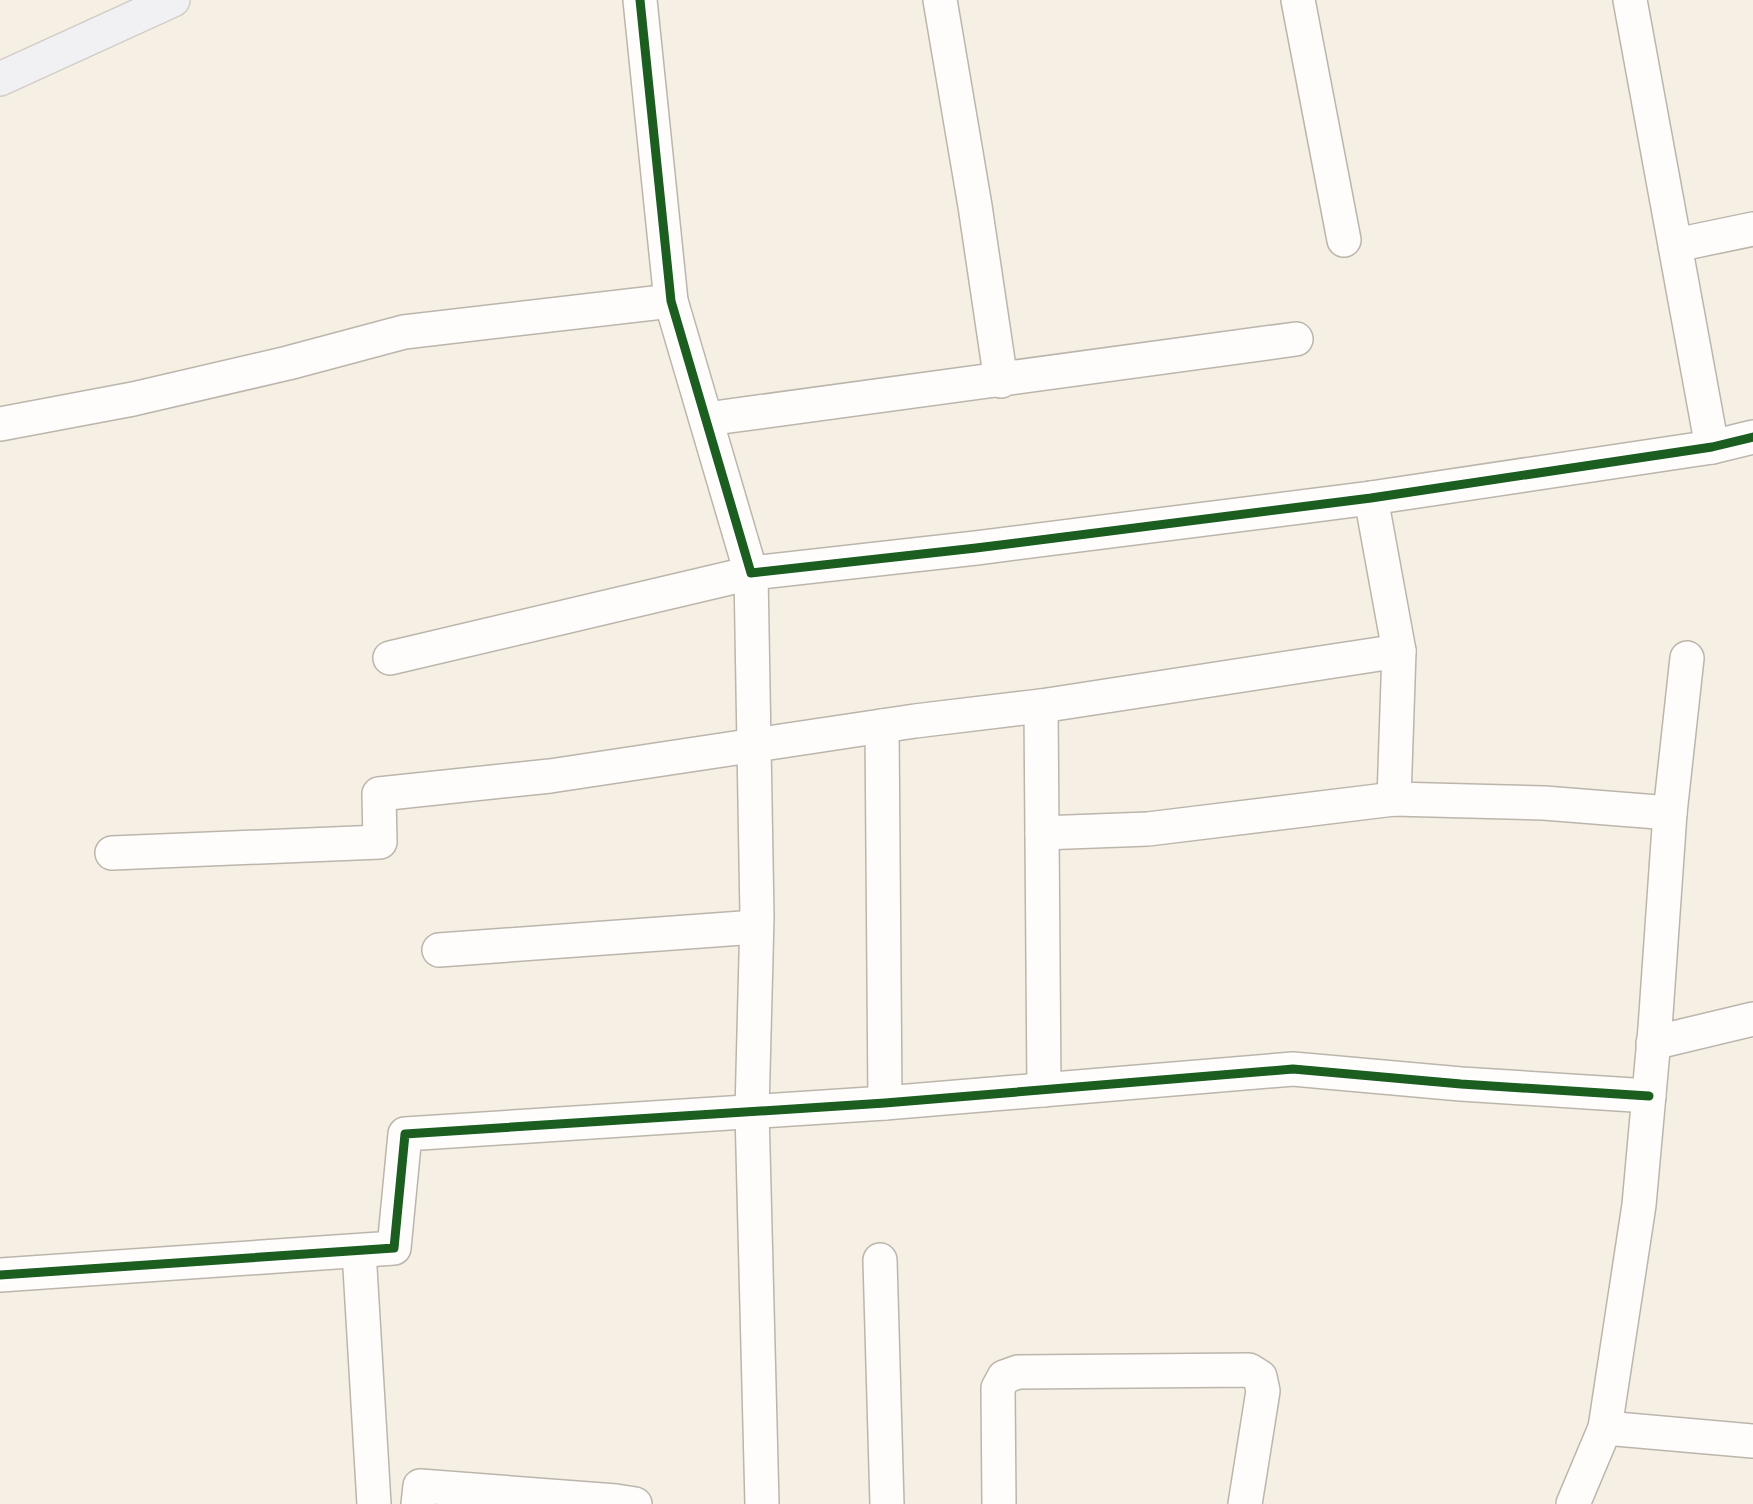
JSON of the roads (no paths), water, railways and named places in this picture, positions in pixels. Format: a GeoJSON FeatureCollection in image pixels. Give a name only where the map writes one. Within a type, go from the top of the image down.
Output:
{"type":"FeatureCollection","features":[{"type":"Feature","properties":{"kind":"main road"},"geometry":{"type":"LineString","coordinates":[[0,79],[173,0]]}},
{"type":"Feature","properties":{"kind":"street"},"geometry":{"type":"LineString","coordinates":[[640,0],[671,301],[751,573],[756,927],[752,1111],[762,1504]]}},
{"type":"Feature","properties":{"kind":"street"},"geometry":{"type":"LineString","coordinates":[[940,0],[975,206],[1001,381]]}},
{"type":"Feature","properties":{"kind":"street"},"geometry":{"type":"LineString","coordinates":[[1298,0],[1344,240]]}},
{"type":"Feature","properties":{"kind":"street"},"geometry":{"type":"LineString","coordinates":[[1630,0],[1712,447]]}},
{"type":"Feature","properties":{"kind":"street"},"geometry":{"type":"LineString","coordinates":[[1676,245],[1753,230]]}},
{"type":"Feature","properties":{"kind":"street"},"geometry":{"type":"LineString","coordinates":[[0,424],[133,399],[288,363],[404,332],[671,301]]}},
{"type":"Feature","properties":{"kind":"street"},"geometry":{"type":"LineString","coordinates":[[707,419],[1001,381],[1296,339]]}},
{"type":"Feature","properties":{"kind":"street"},"geometry":{"type":"LineString","coordinates":[[390,658],[751,573],[976,548],[1371,498],[1712,447],[1753,437]]}},
{"type":"Feature","properties":{"kind":"street"},"geometry":{"type":"LineString","coordinates":[[1371,498],[1399,651],[1394,799]]}},
{"type":"Feature","properties":{"kind":"street"},"geometry":{"type":"LineString","coordinates":[[112,853],[380,842],[379,794],[550,776],[882,726],[1041,706],[1399,651]]}},
{"type":"Feature","properties":{"kind":"street"},"geometry":{"type":"LineString","coordinates":[[1573,1504],[1605,1428],[1639,1205],[1670,813],[1687,657]]}},
{"type":"Feature","properties":{"kind":"street"},"geometry":{"type":"LineString","coordinates":[[1041,706],[1044,1089]]}},
{"type":"Feature","properties":{"kind":"street"},"geometry":{"type":"LineString","coordinates":[[882,726],[885,1103]]}},
{"type":"Feature","properties":{"kind":"street"},"geometry":{"type":"LineString","coordinates":[[1042,832],[1148,829],[1394,799],[1544,802],[1670,813]]}},
{"type":"Feature","properties":{"kind":"street"},"geometry":{"type":"LineString","coordinates":[[439,950],[756,927]]}},
{"type":"Feature","properties":{"kind":"street"},"geometry":{"type":"LineString","coordinates":[[1653,1043],[1753,1019]]}},
{"type":"Feature","properties":{"kind":"street"},"geometry":{"type":"LineString","coordinates":[[0,1275],[394,1248],[405,1134],[885,1103],[1293,1069],[1461,1084],[1649,1096]]}},
{"type":"Feature","properties":{"kind":"street"},"geometry":{"type":"LineString","coordinates":[[359,1251],[374,1504]]}},
{"type":"Feature","properties":{"kind":"street"},"geometry":{"type":"LineString","coordinates":[[880,1260],[887,1504]]}},
{"type":"Feature","properties":{"kind":"street"},"geometry":{"type":"LineString","coordinates":[[999,1504],[998,1388],[1004,1377],[1018,1372],[1249,1370],[1260,1377],[1263,1391],[1245,1504]]}},
{"type":"Feature","properties":{"kind":"street"},"geometry":{"type":"LineString","coordinates":[[1605,1428],[1753,1441]]}},
{"type":"Feature","properties":{"kind":"street"},"geometry":{"type":"LineString","coordinates":[[418,1504],[420,1486],[635,1504]]}}]}
